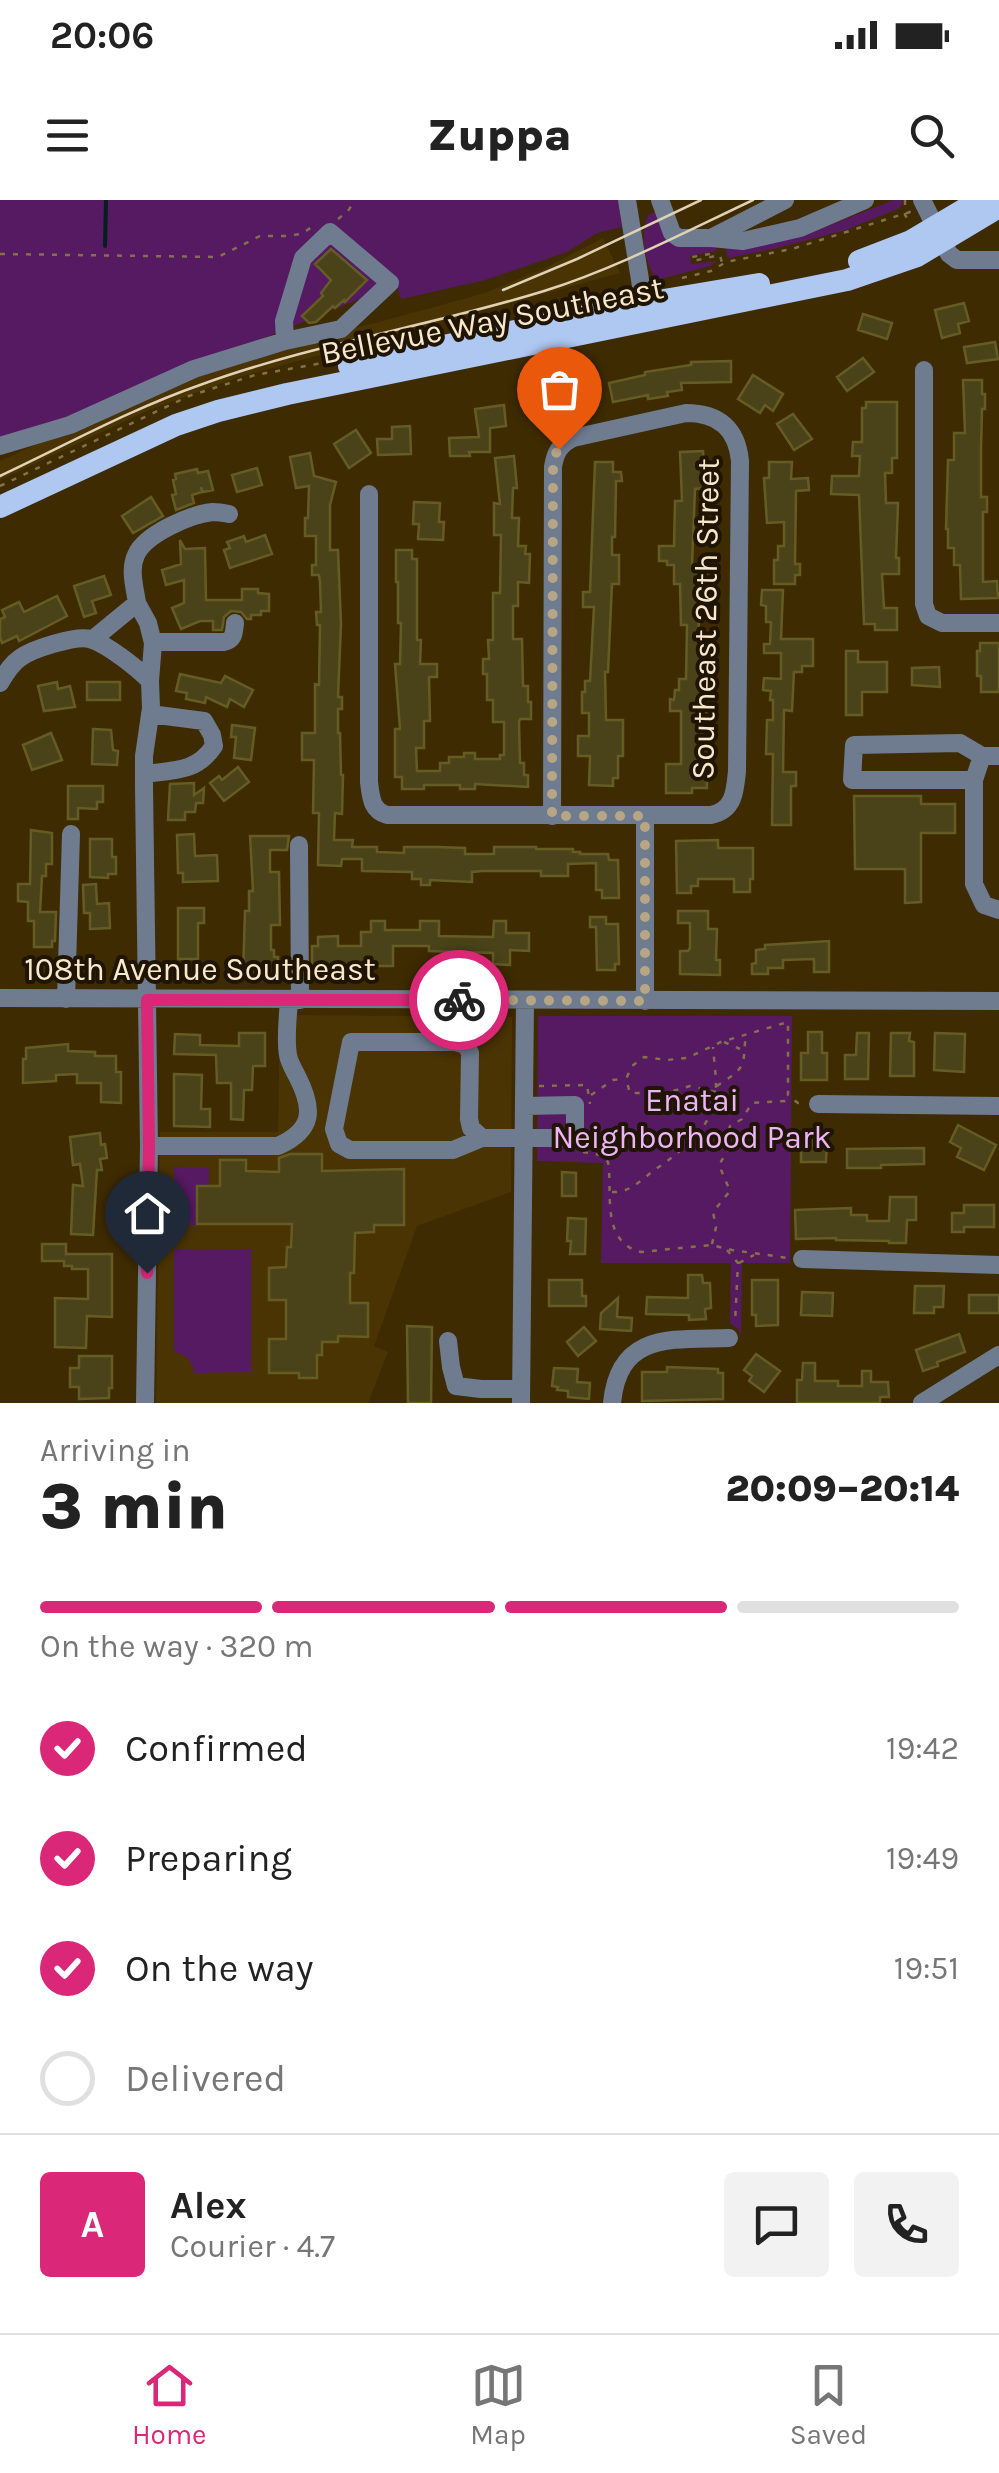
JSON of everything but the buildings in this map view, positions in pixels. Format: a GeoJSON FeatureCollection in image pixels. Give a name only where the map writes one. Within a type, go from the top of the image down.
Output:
{"type":"FeatureCollection","features":[{"type":"Feature","properties":{"kind":"main road","name":"Bellevue Way Southeast"},"geometry":{"type":"LineString","coordinates":[[0,507],[148,436],[218,411],[848,280],[894,266],[939,236],[980,200]]}},
{"type":"Feature","properties":{"kind":"main road","name":"Bellevue Way Southeast"},"geometry":{"type":"LineString","coordinates":[[0,494],[160,417],[218,396],[644,304],[838,267],[939,236],[999,208]]}},
{"type":"Feature","properties":{"kind":"main road"},"geometry":{"type":"LineString","coordinates":[[602,331],[644,304]]}},
{"type":"Feature","properties":{"kind":"street"},"geometry":{"type":"LineString","coordinates":[[627,200],[644,304]]}},
{"type":"Feature","properties":{"kind":"street"},"geometry":{"type":"LineString","coordinates":[[635,242],[642,212],[661,200],[675,236],[715,242],[743,241],[800,228],[866,200]]}},
{"type":"Feature","properties":{"kind":"street"},"geometry":{"type":"LineString","coordinates":[[715,242],[784,200]]}},
{"type":"Feature","properties":{"kind":"street"},"geometry":{"type":"LineString","coordinates":[[919,205],[949,254],[957,260],[999,260]]}},
{"type":"Feature","properties":{"kind":"street"},"geometry":{"type":"LineString","coordinates":[[0,446],[70,426],[194,369],[285,340],[341,328],[390,284],[330,232],[303,258],[284,322],[285,340]]}},
{"type":"Feature","properties":{"kind":"street"},"geometry":{"type":"LineString","coordinates":[[924,370],[924,604],[928,616],[942,623],[999,623]]}},
{"type":"Feature","properties":{"kind":"street","name":"Southeast 26th Street"},"geometry":{"type":"LineString","coordinates":[[552,816],[554,456],[573,438],[686,413],[707,416],[730,430],[736,438],[740,461],[737,771],[735,790],[727,808],[711,815],[645,816]]}},
{"type":"Feature","properties":{"kind":"street"},"geometry":{"type":"LineString","coordinates":[[370,494],[369,782],[373,806],[388,815],[645,816],[645,1001]]}},
{"type":"Feature","properties":{"kind":"street"},"geometry":{"type":"LineString","coordinates":[[145,1403],[149,1146],[144,774],[152,642],[148,623],[137,603],[132,570],[134,557],[160,531],[212,512],[229,514]]}},
{"type":"Feature","properties":{"kind":"street"},"geometry":{"type":"LineString","coordinates":[[92,640],[137,603]]}},
{"type":"Feature","properties":{"kind":"street"},"geometry":{"type":"LineString","coordinates":[[152,642],[229,641],[235,623]]}},
{"type":"Feature","properties":{"kind":"street"},"geometry":{"type":"LineString","coordinates":[[0,683],[10,666],[32,652],[82,638],[92,640],[150,681]]}},
{"type":"Feature","properties":{"kind":"street"},"geometry":{"type":"LineString","coordinates":[[144,774],[194,767],[214,746],[204,721],[150,714]]}},
{"type":"Feature","properties":{"kind":"street"},"geometry":{"type":"LineString","coordinates":[[974,780],[852,780],[854,745],[960,743],[990,756],[974,780],[974,884],[984,904],[999,910]]}},
{"type":"Feature","properties":{"kind":"street"},"geometry":{"type":"LineString","coordinates":[[66,999],[71,834]]}},
{"type":"Feature","properties":{"kind":"street"},"geometry":{"type":"LineString","coordinates":[[149,1146],[278,1146],[304,1128],[309,1113],[307,1095],[288,1057],[294,1000],[298,845]]}},
{"type":"Feature","properties":{"kind":"street","name":"108th Avenue Southeast"},"geometry":{"type":"LineString","coordinates":[[0,998],[999,1001]]}},
{"type":"Feature","properties":{"kind":"street"},"geometry":{"type":"LineString","coordinates":[[448,1342],[456,1386],[521,1396],[525,1001]]}},
{"type":"Feature","properties":{"kind":"street"},"geometry":{"type":"LineString","coordinates":[[482,1138],[470,1128],[470,1053],[466,1045],[351,1042],[334,1128],[340,1144],[350,1150],[453,1150],[482,1138],[575,1138],[575,1105],[525,1106]]}},
{"type":"Feature","properties":{"kind":"street"},"geometry":{"type":"LineString","coordinates":[[818,1104],[999,1106]]}},
{"type":"Feature","properties":{"kind":"street"},"geometry":{"type":"LineString","coordinates":[[802,1259],[999,1265]]}},
{"type":"Feature","properties":{"kind":"street"},"geometry":{"type":"LineString","coordinates":[[612,1403],[618,1374],[634,1352],[644,1346],[668,1340],[728,1338]]}},
{"type":"Feature","properties":{"kind":"street"},"geometry":{"type":"LineString","coordinates":[[922,1403],[999,1355]]}},
{"type":"Feature","properties":{"kind":"path"},"geometry":{"type":"LineString","coordinates":[[906,200],[905,214],[911,223]]}},
{"type":"Feature","properties":{"kind":"path"},"geometry":{"type":"LineString","coordinates":[[680,279],[724,264],[792,250],[905,214],[919,205]]}},
{"type":"Feature","properties":{"kind":"path"},"geometry":{"type":"LineString","coordinates":[[0,254],[218,257],[260,236],[301,234],[310,228]]}},
{"type":"Feature","properties":{"kind":"path"},"geometry":{"type":"LineString","coordinates":[[715,242],[720,252],[692,257],[693,261],[720,256],[724,264]]}},
{"type":"Feature","properties":{"kind":"path"},"geometry":{"type":"LineString","coordinates":[[724,264],[725,256]]}},
{"type":"Feature","properties":{"kind":"path"},"geometry":{"type":"LineString","coordinates":[[712,1245],[714,1210],[730,1191],[718,1165],[735,1138],[730,1126],[744,1117],[752,1103],[785,1102],[790,1096],[788,1022],[747,1034],[724,1042],[688,1058],[644,1057],[632,1066],[626,1080],[630,1093],[666,1093],[690,1086],[716,1089],[740,1068],[747,1034]]}},
{"type":"Feature","properties":{"kind":"path"},"geometry":{"type":"LineString","coordinates":[[724,1042],[741,1050]]}},
{"type":"Feature","properties":{"kind":"path"},"geometry":{"type":"LineString","coordinates":[[610,1191],[626,1190],[690,1145],[709,1115],[716,1089],[713,1046]]}},
{"type":"Feature","properties":{"kind":"path"},"geometry":{"type":"LineString","coordinates":[[590,1095],[613,1080],[626,1080]]}},
{"type":"Feature","properties":{"kind":"path"},"geometry":{"type":"LineString","coordinates":[[790,1096],[798,1103],[818,1104]]}},
{"type":"Feature","properties":{"kind":"path"},"geometry":{"type":"LineString","coordinates":[[583,1152],[600,1154],[606,1159],[610,1218],[630,1249],[641,1252],[712,1245],[774,1255]]}},
{"type":"Feature","properties":{"kind":"path"},"geometry":{"type":"LineString","coordinates":[[726,1249],[738,1263],[735,1325],[728,1338]]}},
{"type":"Feature","properties":{"kind":"path"},"geometry":{"type":"LineString","coordinates":[[738,1263],[757,1253]]}},
{"type":"Feature","properties":{"kind":"shaded area"},"geometry":{"type":"Polygon","coordinates":[[[603,238],[620,273],[239,377],[149,410],[0,480],[0,461],[173,382],[282,346],[485,293],[603,238]]]}},
{"type":"Feature","properties":{"kind":"shaded area"},"geometry":{"type":"Polygon","coordinates":[[[280,1015],[512,1017],[511,1192],[417,1226],[374,1346],[388,1352],[368,1403],[156,1403],[160,1132],[278,1132],[280,1015]]]}},
{"type":"Feature","properties":{"kind":"green space"},"geometry":{"type":"Polygon","coordinates":[[[0,200],[618,200],[622,227],[597,233],[567,252],[485,280],[401,299],[396,284],[183,371],[0,454],[0,200]]]}},
{"type":"Feature","properties":{"kind":"green space"},"geometry":{"type":"Polygon","coordinates":[[[903,200],[900,208],[846,230],[727,256],[725,245],[815,231],[903,200]]]}},
{"type":"Feature","properties":{"kind":"green space"},"geometry":{"type":"Polygon","coordinates":[[[655,212],[676,245],[715,245],[717,251],[690,256],[691,264],[717,261],[657,280],[646,257],[644,240],[648,215],[655,212]]]}},
{"type":"Feature","properties":{"kind":"green space","name":"Enatai Neighborhood Park"},"geometry":{"type":"Polygon","coordinates":[[[538,1016],[792,1016],[790,1263],[742,1263],[741,1338],[739,1330],[730,1323],[731,1263],[601,1263],[603,1163],[537,1161],[538,1016]]]}},
{"type":"Feature","properties":{"kind":"green space"},"geometry":{"type":"Polygon","coordinates":[[[174,1167],[209,1168],[208,1225],[174,1225],[174,1167]]]}},
{"type":"Feature","properties":{"kind":"green space"},"geometry":{"type":"Polygon","coordinates":[[[251,1249],[251,1372],[195,1373],[188,1359],[174,1352],[174,1250],[251,1249]]]}},
{"type":"Feature","properties":{"kind":"waterway"},"geometry":{"type":"LineString","coordinates":[[105,246],[106,200]]}},
{"type":"Feature","properties":{"kind":"tram line"},"geometry":{"type":"LineString","coordinates":[[503,290],[701,200]]}},
{"type":"Feature","properties":{"kind":"tram line"},"geometry":{"type":"LineString","coordinates":[[0,476],[124,416],[200,385],[285,358],[571,282],[753,200]]}},
{"type":"Feature","properties":{"kind":"way so far"},"geometry":{"type":"LineString","coordinates":[[459,1000],[645,1001],[645,816],[552,816],[553,467],[559,449]]}},
{"type":"Feature","properties":{"kind":"route"},"geometry":{"type":"LineString","coordinates":[[147,1273],[147,1000],[459,1000]]}}]}
